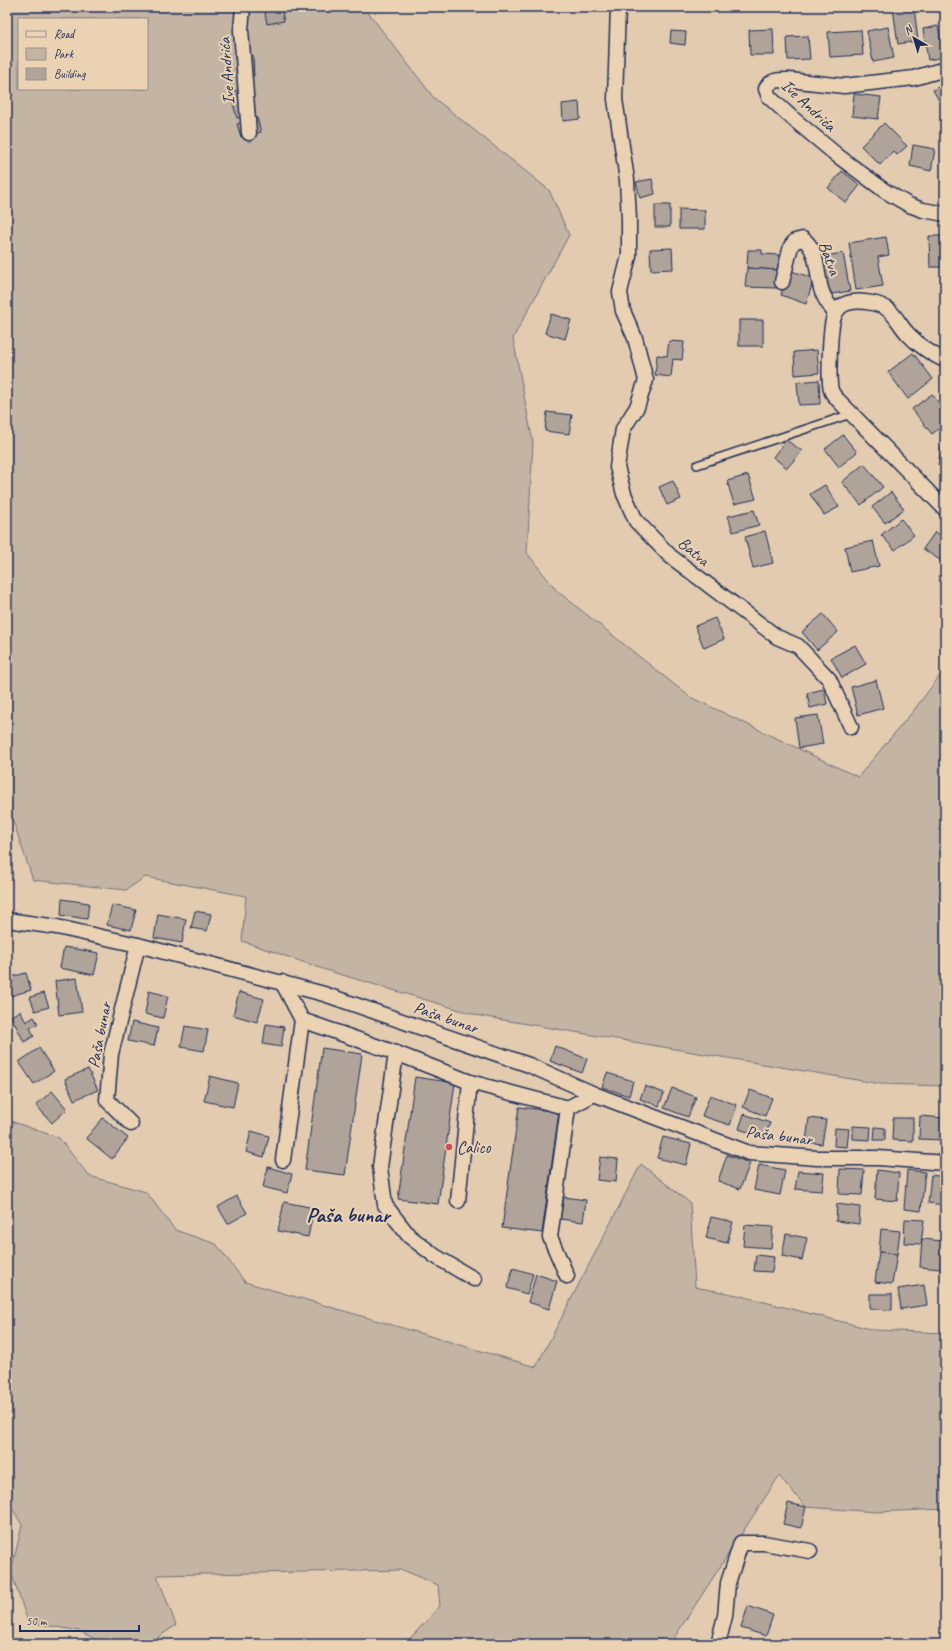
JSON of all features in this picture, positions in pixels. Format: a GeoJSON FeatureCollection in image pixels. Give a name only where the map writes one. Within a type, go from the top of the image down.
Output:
{"type":"FeatureCollection","features":[{"type":"Feature","properties":{"kind":"street","name":"Ive Andrića"},"geometry":{"type":"LineString","coordinates":[[243,7],[241,30],[249,133]]}},
{"type":"Feature","properties":{"kind":"street","name":"Batva"},"geometry":{"type":"LineString","coordinates":[[618,7],[615,99],[627,180],[630,220],[629,256],[620,292],[623,311],[635,338],[646,380],[637,407],[623,429],[617,467],[624,494],[636,522],[670,556],[777,637],[798,646],[829,679],[851,727]]}},
{"type":"Feature","properties":{"kind":"street","name":"Ive Andrića"},"geometry":{"type":"LineString","coordinates":[[945,69],[914,78],[844,86],[780,80],[773,81],[767,85],[766,89],[769,97],[791,117],[838,156],[885,191],[909,205],[923,210],[945,214]]}},
{"type":"Feature","properties":{"kind":"street","name":"Batva"},"geometry":{"type":"LineString","coordinates":[[782,282],[791,246],[795,241],[803,240],[810,248],[817,265],[822,290],[835,313]]}},
{"type":"Feature","properties":{"kind":"street"},"geometry":{"type":"LineString","coordinates":[[945,360],[916,342],[908,334],[891,311],[883,306],[872,303],[855,302],[842,306],[835,313],[832,322],[830,356],[830,386],[834,397],[945,509]]}},
{"type":"Feature","properties":{"kind":"street","name":"Paša bunar"},"geometry":{"type":"LineString","coordinates":[[7,920],[57,927],[138,945],[324,994],[529,1065],[594,1094],[749,1152],[817,1158],[878,1158],[945,1163]]}},
{"type":"Feature","properties":{"kind":"street","name":"Paša bunar"},"geometry":{"type":"LineString","coordinates":[[131,1124],[107,1100],[111,1054],[138,945]]}},
{"type":"Feature","properties":{"kind":"street"},"geometry":{"type":"LineString","coordinates":[[282,982],[302,1020],[283,1160]]}},
{"type":"Feature","properties":{"kind":"street"},"geometry":{"type":"LineString","coordinates":[[302,1020],[396,1053],[470,1082],[568,1108],[594,1094]]}},
{"type":"Feature","properties":{"kind":"street"},"geometry":{"type":"LineString","coordinates":[[396,1053],[380,1168],[385,1205],[409,1236],[435,1256],[474,1280]]}},
{"type":"Feature","properties":{"kind":"street"},"geometry":{"type":"LineString","coordinates":[[458,1201],[470,1082]]}},
{"type":"Feature","properties":{"kind":"street"},"geometry":{"type":"LineString","coordinates":[[567,1276],[550,1237],[568,1108]]}},
{"type":"Feature","properties":{"kind":"street"},"geometry":{"type":"LineString","coordinates":[[718,1644],[725,1616],[728,1583],[742,1544],[764,1542],[810,1551]]}},
{"type":"Feature","properties":{"kind":"lane"},"geometry":{"type":"LineString","coordinates":[[696,465],[851,414]]}},
{"type":"Feature","properties":{"kind":"green space"},"geometry":{"type":"Polygon","coordinates":[[[7,7],[364,7],[434,98],[549,190],[569,235],[513,338],[533,443],[527,553],[557,591],[690,697],[858,777],[914,710],[945,669],[945,1086],[881,1084],[480,1016],[329,971],[242,941],[246,896],[145,877],[126,890],[33,880],[7,803],[7,7]]]}},
{"type":"Feature","properties":{"kind":"green space"},"geometry":{"type":"Polygon","coordinates":[[[7,1106],[11,1121],[59,1138],[89,1176],[146,1192],[175,1230],[216,1244],[245,1282],[536,1367],[641,1164],[690,1203],[695,1287],[737,1295],[874,1330],[945,1333],[945,1509],[876,1512],[806,1507],[779,1476],[670,1644],[405,1644],[440,1606],[438,1585],[403,1570],[157,1575],[176,1625],[148,1644],[105,1644],[79,1631],[28,1622],[11,1572],[22,1525],[7,1499],[7,1106]]]}},
{"type":"Feature","properties":{"kind":"building"},"geometry":{"type":"Polygon","coordinates":[[[264,7],[281,7],[284,21],[267,24],[264,7]]]}},
{"type":"Feature","properties":{"kind":"building"},"geometry":{"type":"Polygon","coordinates":[[[914,7],[918,41],[898,44],[893,8],[914,7]]]}},
{"type":"Feature","properties":{"kind":"building"},"geometry":{"type":"Polygon","coordinates":[[[938,26],[944,57],[928,60],[923,29],[938,26]]]}},
{"type":"Feature","properties":{"kind":"building"},"geometry":{"type":"Polygon","coordinates":[[[888,27],[894,58],[873,62],[867,31],[888,27]]]}},
{"type":"Feature","properties":{"kind":"building"},"geometry":{"type":"Polygon","coordinates":[[[773,29],[774,55],[750,55],[749,30],[773,29]]]}},
{"type":"Feature","properties":{"kind":"building"},"geometry":{"type":"Polygon","coordinates":[[[861,30],[863,55],[830,57],[828,32],[861,30]]]}},
{"type":"Feature","properties":{"kind":"building"},"geometry":{"type":"Polygon","coordinates":[[[671,31],[686,32],[685,45],[670,43],[671,31]]]}},
{"type":"Feature","properties":{"kind":"building"},"geometry":{"type":"Polygon","coordinates":[[[808,36],[810,59],[788,60],[787,37],[808,36]]]}},
{"type":"Feature","properties":{"kind":"building"},"geometry":{"type":"Polygon","coordinates":[[[253,55],[254,76],[237,77],[235,56],[253,55]]]}},
{"type":"Feature","properties":{"kind":"building"},"geometry":{"type":"Polygon","coordinates":[[[945,83],[945,111],[933,90],[945,83]]]}},
{"type":"Feature","properties":{"kind":"building"},"geometry":{"type":"Polygon","coordinates":[[[249,87],[255,113],[237,118],[230,92],[249,87]]]}},
{"type":"Feature","properties":{"kind":"building"},"geometry":{"type":"Polygon","coordinates":[[[854,94],[881,97],[878,119],[852,116],[854,94]]]}},
{"type":"Feature","properties":{"kind":"building"},"geometry":{"type":"Polygon","coordinates":[[[579,102],[580,119],[563,121],[562,104],[579,102]]]}},
{"type":"Feature","properties":{"kind":"building"},"geometry":{"type":"Polygon","coordinates":[[[257,118],[261,132],[241,137],[237,124],[257,118]]]}},
{"type":"Feature","properties":{"kind":"building"},"geometry":{"type":"Polygon","coordinates":[[[884,123],[907,146],[897,155],[893,151],[880,165],[861,146],[884,123]]]}},
{"type":"Feature","properties":{"kind":"building"},"geometry":{"type":"Polygon","coordinates":[[[913,145],[935,149],[931,171],[910,166],[913,145]]]}},
{"type":"Feature","properties":{"kind":"building"},"geometry":{"type":"Polygon","coordinates":[[[842,171],[860,185],[846,203],[828,188],[842,171]]]}},
{"type":"Feature","properties":{"kind":"building"},"geometry":{"type":"Polygon","coordinates":[[[652,179],[655,194],[640,198],[636,182],[652,179]]]}},
{"type":"Feature","properties":{"kind":"building"},"geometry":{"type":"Polygon","coordinates":[[[655,205],[670,205],[670,227],[655,227],[655,205]]]}},
{"type":"Feature","properties":{"kind":"building"},"geometry":{"type":"Polygon","coordinates":[[[679,209],[705,210],[705,229],[679,229],[679,209]]]}},
{"type":"Feature","properties":{"kind":"building"},"geometry":{"type":"Polygon","coordinates":[[[929,236],[945,236],[945,267],[930,267],[929,236]]]}},
{"type":"Feature","properties":{"kind":"building"},"geometry":{"type":"Polygon","coordinates":[[[886,237],[889,255],[878,257],[883,286],[856,290],[849,243],[886,237]]]}},
{"type":"Feature","properties":{"kind":"building"},"geometry":{"type":"Polygon","coordinates":[[[672,248],[673,269],[651,270],[650,249],[672,248]]]}},
{"type":"Feature","properties":{"kind":"building"},"geometry":{"type":"Polygon","coordinates":[[[748,250],[762,250],[762,254],[779,255],[778,270],[747,268],[748,250]]]}},
{"type":"Feature","properties":{"kind":"building"},"geometry":{"type":"Polygon","coordinates":[[[843,253],[850,291],[826,295],[820,257],[843,253]]]}},
{"type":"Feature","properties":{"kind":"building"},"geometry":{"type":"Polygon","coordinates":[[[747,268],[778,270],[777,288],[745,287],[747,268]]]}},
{"type":"Feature","properties":{"kind":"building"},"geometry":{"type":"Polygon","coordinates":[[[788,270],[814,278],[806,304],[781,295],[788,270]]]}},
{"type":"Feature","properties":{"kind":"building"},"geometry":{"type":"Polygon","coordinates":[[[551,314],[571,320],[565,339],[545,333],[551,314]]]}},
{"type":"Feature","properties":{"kind":"building"},"geometry":{"type":"Polygon","coordinates":[[[739,320],[763,320],[763,346],[739,346],[739,320]]]}},
{"type":"Feature","properties":{"kind":"building"},"geometry":{"type":"Polygon","coordinates":[[[669,341],[684,342],[682,360],[673,359],[671,377],[655,375],[657,355],[667,356],[669,341]]]}},
{"type":"Feature","properties":{"kind":"building"},"geometry":{"type":"Polygon","coordinates":[[[817,350],[819,373],[795,375],[794,352],[817,350]]]}},
{"type":"Feature","properties":{"kind":"building"},"geometry":{"type":"Polygon","coordinates":[[[913,353],[933,379],[908,399],[888,372],[913,353]]]}},
{"type":"Feature","properties":{"kind":"building"},"geometry":{"type":"Polygon","coordinates":[[[819,380],[820,404],[799,405],[797,382],[819,380]]]}},
{"type":"Feature","properties":{"kind":"building"},"geometry":{"type":"Polygon","coordinates":[[[932,394],[945,411],[945,424],[932,434],[912,409],[932,394]]]}},
{"type":"Feature","properties":{"kind":"building"},"geometry":{"type":"Polygon","coordinates":[[[547,412],[572,415],[569,434],[545,431],[547,412]]]}},
{"type":"Feature","properties":{"kind":"building"},"geometry":{"type":"Polygon","coordinates":[[[843,435],[857,452],[839,467],[825,449],[843,435]]]}},
{"type":"Feature","properties":{"kind":"building"},"geometry":{"type":"Polygon","coordinates":[[[786,440],[802,451],[787,468],[773,457],[786,440]]]}},
{"type":"Feature","properties":{"kind":"building"},"geometry":{"type":"Polygon","coordinates":[[[942,443],[945,443],[945,467],[938,465],[942,443]]]}},
{"type":"Feature","properties":{"kind":"building"},"geometry":{"type":"Polygon","coordinates":[[[864,464],[883,487],[861,505],[842,482],[864,464]]]}},
{"type":"Feature","properties":{"kind":"building"},"geometry":{"type":"Polygon","coordinates":[[[748,475],[756,499],[734,504],[727,481],[748,475]]]}},
{"type":"Feature","properties":{"kind":"building"},"geometry":{"type":"Polygon","coordinates":[[[673,481],[681,499],[667,505],[659,487],[673,481]]]}},
{"type":"Feature","properties":{"kind":"building"},"geometry":{"type":"Polygon","coordinates":[[[825,485],[839,507],[824,515],[810,494],[825,485]]]}},
{"type":"Feature","properties":{"kind":"building"},"geometry":{"type":"Polygon","coordinates":[[[891,492],[904,509],[885,523],[872,507],[891,492]]]}},
{"type":"Feature","properties":{"kind":"building"},"geometry":{"type":"Polygon","coordinates":[[[754,510],[759,525],[733,532],[728,516],[754,510]]]}},
{"type":"Feature","properties":{"kind":"building"},"geometry":{"type":"Polygon","coordinates":[[[901,519],[914,535],[895,550],[881,535],[901,519]]]}},
{"type":"Feature","properties":{"kind":"building"},"geometry":{"type":"Polygon","coordinates":[[[765,531],[773,563],[753,568],[745,537],[765,531]]]}},
{"type":"Feature","properties":{"kind":"building"},"geometry":{"type":"Polygon","coordinates":[[[935,532],[945,538],[945,559],[943,562],[923,549],[935,532]]]}},
{"type":"Feature","properties":{"kind":"building"},"geometry":{"type":"Polygon","coordinates":[[[873,541],[879,566],[850,572],[845,547],[873,541]]]}},
{"type":"Feature","properties":{"kind":"building"},"geometry":{"type":"Polygon","coordinates":[[[823,614],[838,632],[817,650],[802,632],[823,614]]]}},
{"type":"Feature","properties":{"kind":"building"},"geometry":{"type":"Polygon","coordinates":[[[715,618],[724,639],[704,648],[695,626],[715,618]]]}},
{"type":"Feature","properties":{"kind":"building"},"geometry":{"type":"Polygon","coordinates":[[[855,645],[866,664],[842,678],[831,658],[855,645]]]}},
{"type":"Feature","properties":{"kind":"building"},"geometry":{"type":"Polygon","coordinates":[[[876,680],[883,708],[858,715],[851,687],[876,680]]]}},
{"type":"Feature","properties":{"kind":"building"},"geometry":{"type":"Polygon","coordinates":[[[824,689],[827,704],[810,708],[807,693],[824,689]]]}},
{"type":"Feature","properties":{"kind":"building"},"geometry":{"type":"Polygon","coordinates":[[[818,715],[823,744],[799,748],[795,718],[818,715]]]}},
{"type":"Feature","properties":{"kind":"building"},"geometry":{"type":"Polygon","coordinates":[[[62,899],[89,903],[87,919],[61,915],[62,899]]]}},
{"type":"Feature","properties":{"kind":"building"},"geometry":{"type":"Polygon","coordinates":[[[112,905],[136,910],[131,930],[107,925],[112,905]]]}},
{"type":"Feature","properties":{"kind":"building"},"geometry":{"type":"Polygon","coordinates":[[[195,911],[211,914],[207,931],[191,928],[195,911]]]}},
{"type":"Feature","properties":{"kind":"building"},"geometry":{"type":"Polygon","coordinates":[[[158,914],[186,919],[182,943],[154,938],[158,914]]]}},
{"type":"Feature","properties":{"kind":"building"},"geometry":{"type":"Polygon","coordinates":[[[64,947],[99,953],[94,975],[60,968],[64,947]]]}},
{"type":"Feature","properties":{"kind":"building"},"geometry":{"type":"Polygon","coordinates":[[[26,973],[31,990],[7,997],[7,978],[26,973]]]}},
{"type":"Feature","properties":{"kind":"building"},"geometry":{"type":"Polygon","coordinates":[[[77,978],[82,1012],[59,1015],[55,981],[77,978]]]}},
{"type":"Feature","properties":{"kind":"building"},"geometry":{"type":"Polygon","coordinates":[[[149,991],[168,996],[163,1018],[145,1014],[149,991]]]}},
{"type":"Feature","properties":{"kind":"building"},"geometry":{"type":"Polygon","coordinates":[[[239,992],[264,999],[257,1022],[233,1015],[239,992]]]}},
{"type":"Feature","properties":{"kind":"building"},"geometry":{"type":"Polygon","coordinates":[[[44,993],[49,1007],[35,1011],[30,997],[44,993]]]}},
{"type":"Feature","properties":{"kind":"building"},"geometry":{"type":"Polygon","coordinates":[[[20,1011],[26,1022],[34,1017],[38,1024],[30,1028],[34,1036],[24,1042],[11,1016],[20,1011]]]}},
{"type":"Feature","properties":{"kind":"building"},"geometry":{"type":"Polygon","coordinates":[[[132,1022],[158,1028],[154,1046],[128,1041],[132,1022]]]}},
{"type":"Feature","properties":{"kind":"building"},"geometry":{"type":"Polygon","coordinates":[[[266,1024],[284,1027],[281,1047],[263,1044],[266,1024]]]}},
{"type":"Feature","properties":{"kind":"building"},"geometry":{"type":"Polygon","coordinates":[[[185,1026],[208,1030],[204,1051],[181,1047],[185,1026]]]}},
{"type":"Feature","properties":{"kind":"building"},"geometry":{"type":"Polygon","coordinates":[[[555,1046],[587,1059],[582,1073],[550,1061],[555,1046]]]}},
{"type":"Feature","properties":{"kind":"building"},"geometry":{"type":"Polygon","coordinates":[[[39,1048],[54,1071],[34,1084],[19,1062],[39,1048]]]}},
{"type":"Feature","properties":{"kind":"building"},"geometry":{"type":"Polygon","coordinates":[[[322,1048],[362,1054],[345,1175],[305,1170],[322,1048]]]}},
{"type":"Feature","properties":{"kind":"building"},"geometry":{"type":"Polygon","coordinates":[[[88,1069],[98,1090],[74,1100],[65,1079],[88,1069]]]}},
{"type":"Feature","properties":{"kind":"building"},"geometry":{"type":"Polygon","coordinates":[[[607,1073],[633,1081],[629,1096],[602,1087],[607,1073]]]}},
{"type":"Feature","properties":{"kind":"building"},"geometry":{"type":"Polygon","coordinates":[[[210,1076],[238,1083],[233,1107],[204,1101],[210,1076]]]}},
{"type":"Feature","properties":{"kind":"building"},"geometry":{"type":"Polygon","coordinates":[[[415,1077],[455,1083],[438,1204],[398,1199],[415,1077]]]}},
{"type":"Feature","properties":{"kind":"building"},"geometry":{"type":"Polygon","coordinates":[[[645,1086],[664,1093],[659,1106],[640,1099],[645,1086]]]}},
{"type":"Feature","properties":{"kind":"building"},"geometry":{"type":"Polygon","coordinates":[[[672,1088],[696,1097],[688,1117],[664,1108],[672,1088]]]}},
{"type":"Feature","properties":{"kind":"building"},"geometry":{"type":"Polygon","coordinates":[[[750,1090],[772,1098],[765,1116],[743,1107],[750,1090]]]}},
{"type":"Feature","properties":{"kind":"building"},"geometry":{"type":"Polygon","coordinates":[[[52,1091],[67,1109],[52,1123],[36,1105],[52,1091]]]}},
{"type":"Feature","properties":{"kind":"building"},"geometry":{"type":"Polygon","coordinates":[[[710,1095],[737,1105],[730,1125],[702,1116],[710,1095]]]}},
{"type":"Feature","properties":{"kind":"building"},"geometry":{"type":"Polygon","coordinates":[[[519,1107],[559,1112],[542,1233],[502,1228],[519,1107]]]}},
{"type":"Feature","properties":{"kind":"building"},"geometry":{"type":"Polygon","coordinates":[[[744,1114],[770,1123],[765,1138],[739,1129],[744,1114]]]}},
{"type":"Feature","properties":{"kind":"building"},"geometry":{"type":"Polygon","coordinates":[[[920,1116],[944,1118],[943,1140],[919,1139],[920,1116]]]}},
{"type":"Feature","properties":{"kind":"building"},"geometry":{"type":"Polygon","coordinates":[[[103,1118],[128,1138],[112,1159],[86,1138],[103,1118]]]}},
{"type":"Feature","properties":{"kind":"building"},"geometry":{"type":"Polygon","coordinates":[[[809,1118],[826,1120],[822,1144],[806,1142],[809,1118]]]}},
{"type":"Feature","properties":{"kind":"building"},"geometry":{"type":"Polygon","coordinates":[[[893,1118],[913,1118],[913,1141],[892,1140],[893,1118]]]}},
{"type":"Feature","properties":{"kind":"building"},"geometry":{"type":"Polygon","coordinates":[[[853,1126],[871,1127],[870,1140],[853,1139],[853,1126]]]}},
{"type":"Feature","properties":{"kind":"building"},"geometry":{"type":"Polygon","coordinates":[[[875,1127],[885,1128],[885,1140],[874,1140],[875,1127]]]}},
{"type":"Feature","properties":{"kind":"building"},"geometry":{"type":"Polygon","coordinates":[[[835,1128],[849,1129],[847,1147],[834,1146],[835,1128]]]}},
{"type":"Feature","properties":{"kind":"building"},"geometry":{"type":"Polygon","coordinates":[[[251,1131],[269,1136],[264,1157],[246,1152],[251,1131]]]}},
{"type":"Feature","properties":{"kind":"building"},"geometry":{"type":"Polygon","coordinates":[[[663,1137],[691,1144],[686,1165],[657,1158],[663,1137]]]}},
{"type":"Feature","properties":{"kind":"building"},"geometry":{"type":"Polygon","coordinates":[[[727,1155],[750,1163],[740,1189],[718,1181],[727,1155]]]}},
{"type":"Feature","properties":{"kind":"building"},"geometry":{"type":"Polygon","coordinates":[[[600,1157],[618,1159],[616,1182],[597,1180],[600,1157]]]}},
{"type":"Feature","properties":{"kind":"building"},"geometry":{"type":"Polygon","coordinates":[[[759,1165],[785,1170],[780,1195],[754,1190],[759,1165]]]}},
{"type":"Feature","properties":{"kind":"building"},"geometry":{"type":"Polygon","coordinates":[[[268,1167],[292,1174],[287,1193],[263,1187],[268,1167]]]}},
{"type":"Feature","properties":{"kind":"building"},"geometry":{"type":"Polygon","coordinates":[[[840,1169],[864,1170],[862,1195],[839,1194],[840,1169]]]}},
{"type":"Feature","properties":{"kind":"building"},"geometry":{"type":"Polygon","coordinates":[[[877,1170],[899,1173],[897,1201],[875,1199],[877,1170]]]}},
{"type":"Feature","properties":{"kind":"building"},"geometry":{"type":"Polygon","coordinates":[[[907,1170],[925,1172],[921,1211],[904,1209],[907,1170]]]}},
{"type":"Feature","properties":{"kind":"building"},"geometry":{"type":"Polygon","coordinates":[[[798,1171],[824,1173],[822,1191],[795,1189],[798,1171]]]}},
{"type":"Feature","properties":{"kind":"building"},"geometry":{"type":"Polygon","coordinates":[[[931,1175],[945,1177],[945,1205],[928,1203],[931,1175]]]}},
{"type":"Feature","properties":{"kind":"building"},"geometry":{"type":"Polygon","coordinates":[[[237,1196],[247,1213],[228,1224],[218,1207],[237,1196]]]}},
{"type":"Feature","properties":{"kind":"building"},"geometry":{"type":"Polygon","coordinates":[[[564,1197],[586,1200],[583,1222],[560,1219],[564,1197]]]}},
{"type":"Feature","properties":{"kind":"building"},"geometry":{"type":"Polygon","coordinates":[[[284,1202],[314,1208],[308,1237],[278,1231],[284,1202]]]}},
{"type":"Feature","properties":{"kind":"building"},"geometry":{"type":"Polygon","coordinates":[[[837,1204],[860,1207],[859,1224],[836,1221],[837,1204]]]}},
{"type":"Feature","properties":{"kind":"building"},"geometry":{"type":"Polygon","coordinates":[[[711,1217],[733,1222],[727,1243],[706,1238],[711,1217]]]}},
{"type":"Feature","properties":{"kind":"building"},"geometry":{"type":"Polygon","coordinates":[[[905,1219],[924,1220],[921,1244],[904,1243],[905,1219]]]}},
{"type":"Feature","properties":{"kind":"building"},"geometry":{"type":"Polygon","coordinates":[[[745,1225],[773,1227],[771,1248],[743,1246],[745,1225]]]}},
{"type":"Feature","properties":{"kind":"building"},"geometry":{"type":"Polygon","coordinates":[[[881,1229],[900,1231],[897,1254],[879,1252],[881,1229]]]}},
{"type":"Feature","properties":{"kind":"building"},"geometry":{"type":"Polygon","coordinates":[[[786,1234],[807,1238],[802,1260],[782,1256],[786,1234]]]}},
{"type":"Feature","properties":{"kind":"building"},"geometry":{"type":"Polygon","coordinates":[[[922,1239],[943,1241],[940,1269],[920,1267],[922,1239]]]}},
{"type":"Feature","properties":{"kind":"building"},"geometry":{"type":"Polygon","coordinates":[[[879,1252],[897,1254],[892,1284],[875,1282],[879,1252]]]}},
{"type":"Feature","properties":{"kind":"building"},"geometry":{"type":"Polygon","coordinates":[[[756,1255],[774,1257],[772,1272],[754,1271],[756,1255]]]}},
{"type":"Feature","properties":{"kind":"building"},"geometry":{"type":"Polygon","coordinates":[[[513,1268],[533,1274],[527,1294],[507,1288],[513,1268]]]}},
{"type":"Feature","properties":{"kind":"building"},"geometry":{"type":"Polygon","coordinates":[[[536,1274],[557,1281],[549,1309],[528,1302],[536,1274]]]}},
{"type":"Feature","properties":{"kind":"building"},"geometry":{"type":"Polygon","coordinates":[[[924,1285],[927,1305],[901,1309],[898,1289],[924,1285]]]}},
{"type":"Feature","properties":{"kind":"building"},"geometry":{"type":"Polygon","coordinates":[[[870,1294],[892,1294],[892,1310],[870,1309],[870,1294]]]}},
{"type":"Feature","properties":{"kind":"building"},"geometry":{"type":"Polygon","coordinates":[[[788,1503],[806,1507],[801,1528],[783,1524],[788,1503]]]}},
{"type":"Feature","properties":{"kind":"building"},"geometry":{"type":"Polygon","coordinates":[[[748,1606],[773,1615],[766,1636],[741,1628],[748,1606]]]}},
{"type":"Feature","properties":{"kind":"place","name":"Calico"},"geometry":{"type":"Point","coordinates":[449,1147]}},
{"type":"Feature","properties":{"kind":"district","name":"Paša bunar"},"geometry":{"type":"Point","coordinates":[348,1215]}}]}
